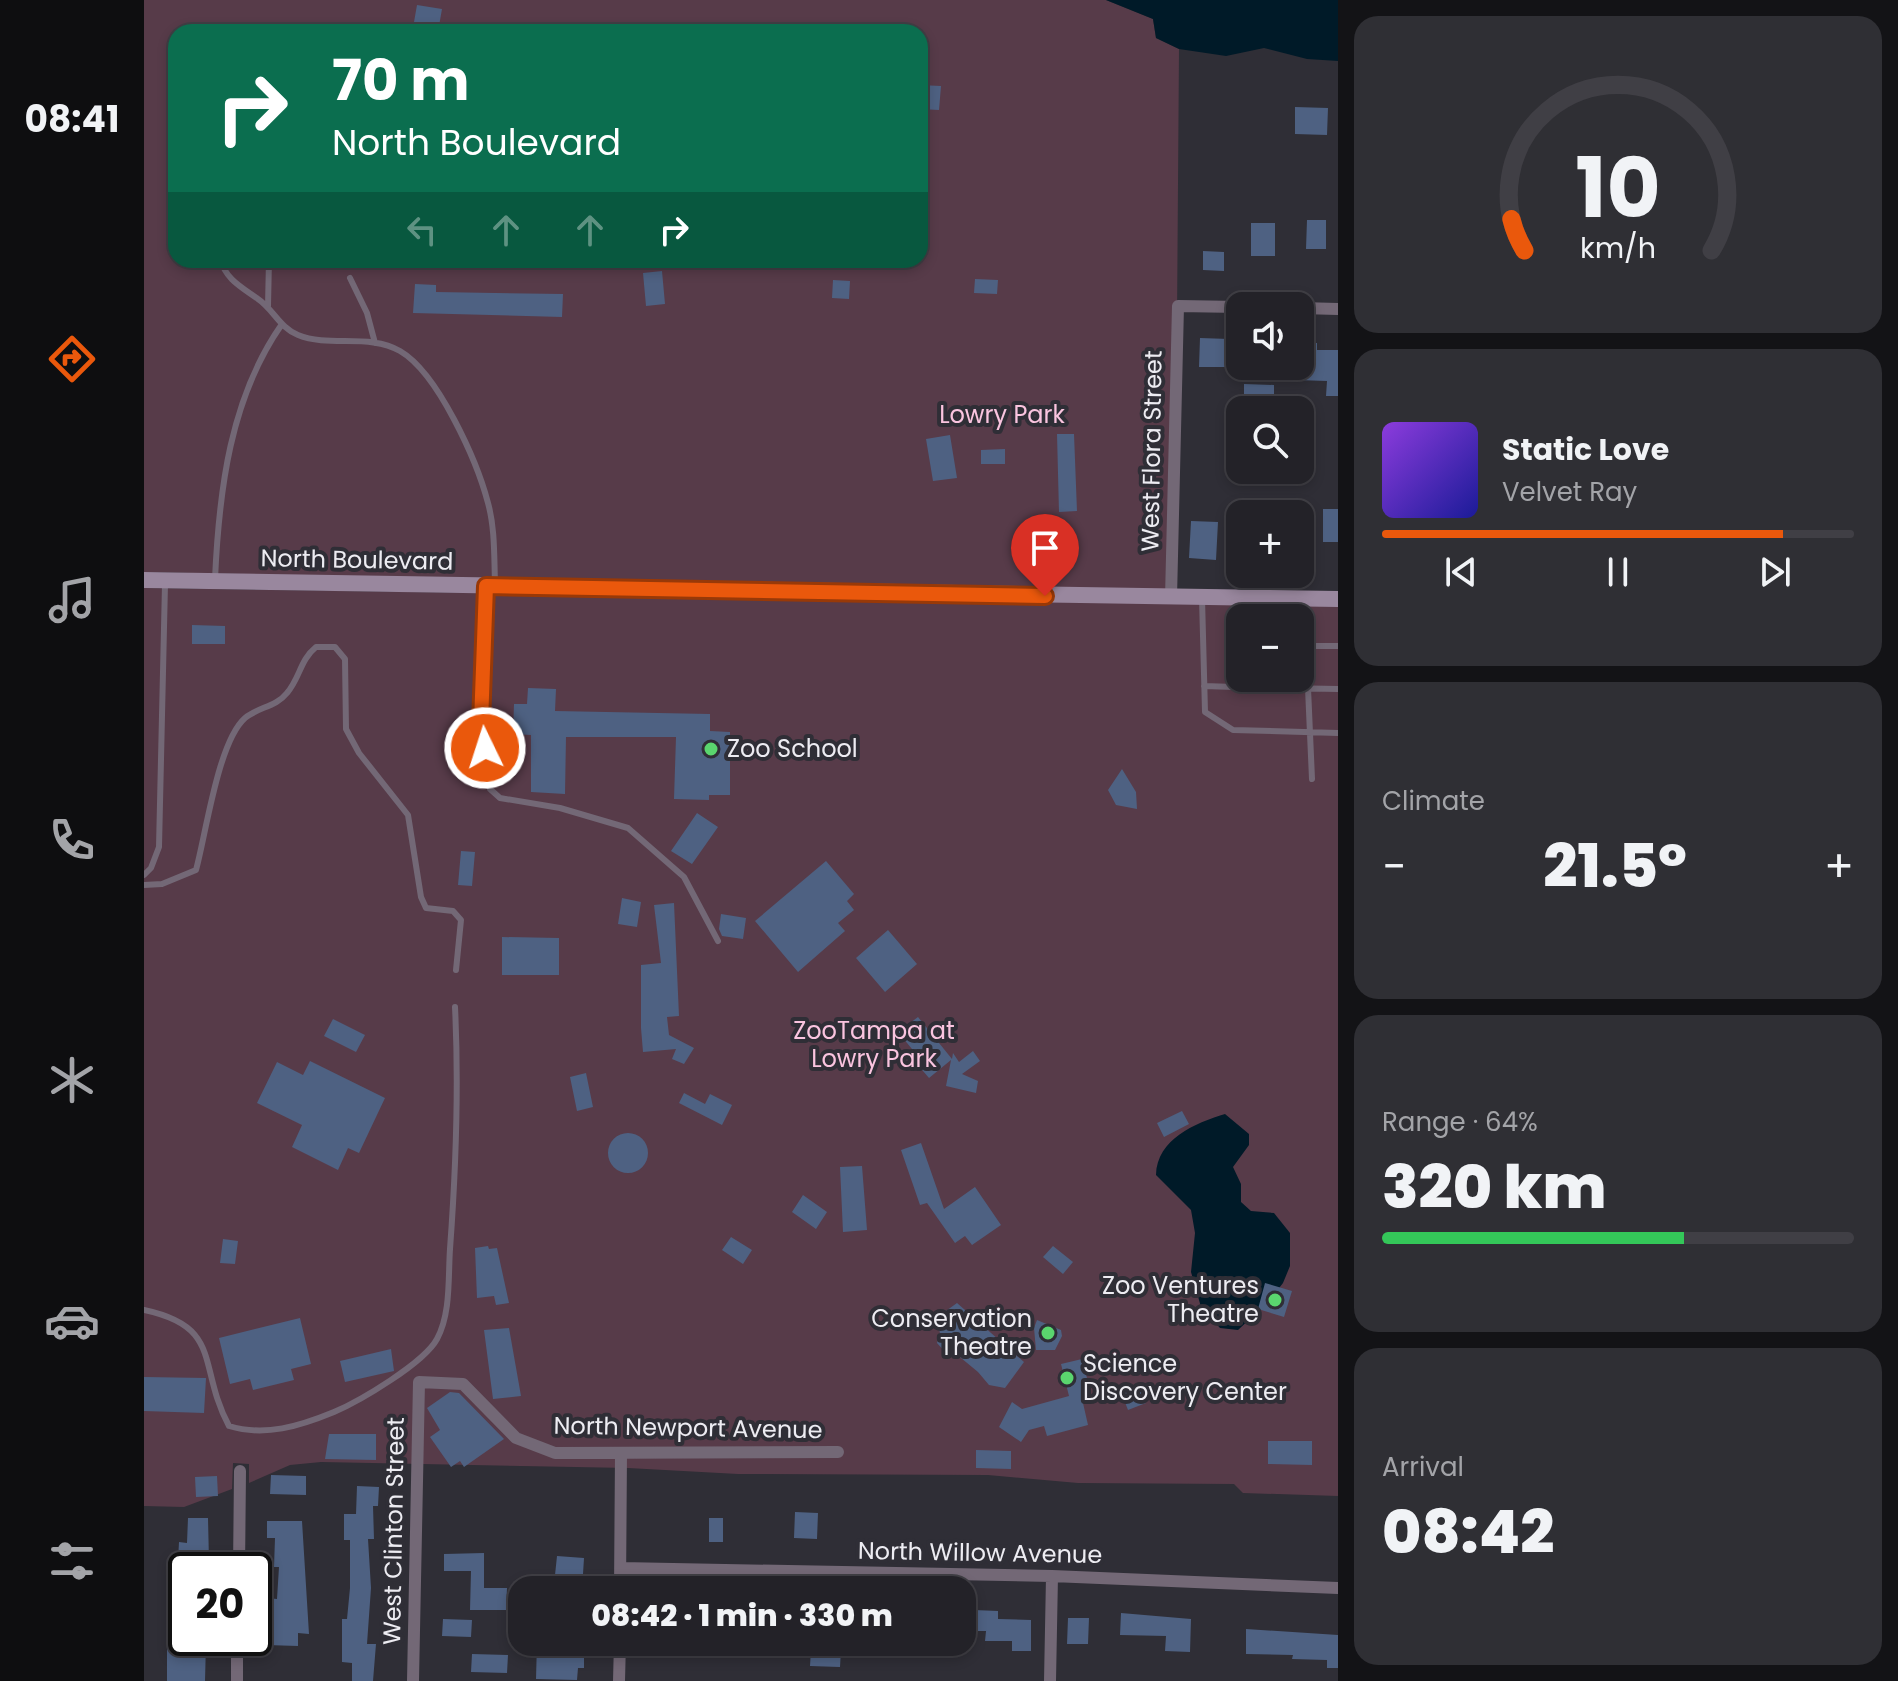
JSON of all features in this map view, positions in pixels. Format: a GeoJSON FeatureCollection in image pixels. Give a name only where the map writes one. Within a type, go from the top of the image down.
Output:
{"type":"FeatureCollection","features":[{"type":"Feature","properties":{"kind":"street","name":"West Flora Street"},"geometry":{"type":"LineString","coordinates":[[1171,598],[1178,306],[1226,307]]}},
{"type":"Feature","properties":{"kind":"street"},"geometry":{"type":"LineString","coordinates":[[1314,308],[1338,309]]}},
{"type":"Feature","properties":{"kind":"street","name":"North Boulevard"},"geometry":{"type":"LineString","coordinates":[[144,580],[1338,599]]}},
{"type":"Feature","properties":{"kind":"street","name":"North Newport Avenue"},"geometry":{"type":"LineString","coordinates":[[419,1382],[463,1384],[516,1438],[555,1453],[838,1452]]}},
{"type":"Feature","properties":{"kind":"street","name":"West Clinton Street"},"geometry":{"type":"LineString","coordinates":[[413,1681],[419,1382]]}},
{"type":"Feature","properties":{"kind":"street"},"geometry":{"type":"LineString","coordinates":[[621,1453],[621,1576]]}},
{"type":"Feature","properties":{"kind":"street"},"geometry":{"type":"LineString","coordinates":[[239,1552],[240,1471]]}},
{"type":"Feature","properties":{"kind":"street","name":"North Willow Avenue"},"geometry":{"type":"LineString","coordinates":[[621,1568],[1052,1576],[1338,1588]]}},
{"type":"Feature","properties":{"kind":"street"},"geometry":{"type":"LineString","coordinates":[[1050,1681],[1052,1576]]}},
{"type":"Feature","properties":{"kind":"street"},"geometry":{"type":"LineString","coordinates":[[237,1656],[237,1681]]}},
{"type":"Feature","properties":{"kind":"street"},"geometry":{"type":"LineString","coordinates":[[619,1681],[620,1656]]}},
{"type":"Feature","properties":{"kind":"lane"},"geometry":{"type":"LineString","coordinates":[[225,268],[233,282],[268,306],[282,324],[310,339],[375,343],[397,349],[411,358],[450,414],[477,469],[489,504],[491,586],[481,723],[490,789],[500,798],[560,808],[628,828],[684,877],[718,941]]}},
{"type":"Feature","properties":{"kind":"lane"},"geometry":{"type":"LineString","coordinates":[[268,306],[269,268]]}},
{"type":"Feature","properties":{"kind":"lane"},"geometry":{"type":"LineString","coordinates":[[350,278],[367,313],[375,343]]}},
{"type":"Feature","properties":{"kind":"lane"},"geometry":{"type":"LineString","coordinates":[[215,581],[220,513],[240,402],[262,353],[282,324]]}},
{"type":"Feature","properties":{"kind":"lane"},"geometry":{"type":"LineString","coordinates":[[144,875],[151,868],[159,847],[165,580]]}},
{"type":"Feature","properties":{"kind":"lane"},"geometry":{"type":"LineString","coordinates":[[1202,598],[1205,712],[1233,730],[1338,733]]}},
{"type":"Feature","properties":{"kind":"lane"},"geometry":{"type":"LineString","coordinates":[[1314,646],[1338,646]]}},
{"type":"Feature","properties":{"kind":"lane"},"geometry":{"type":"LineString","coordinates":[[144,885],[162,884],[196,870],[210,817],[214,781],[245,718],[275,705],[289,692],[304,656],[316,647],[335,647],[345,659],[346,729],[359,753],[408,815],[421,897],[426,908],[453,911],[461,920],[456,970]]}},
{"type":"Feature","properties":{"kind":"lane"},"geometry":{"type":"LineString","coordinates":[[1204,686],[1226,687]]}},
{"type":"Feature","properties":{"kind":"lane"},"geometry":{"type":"LineString","coordinates":[[1314,688],[1338,689]]}},
{"type":"Feature","properties":{"kind":"lane"},"geometry":{"type":"LineString","coordinates":[[1308,692],[1312,779]]}},
{"type":"Feature","properties":{"kind":"lane"},"geometry":{"type":"LineString","coordinates":[[144,1310],[185,1324],[201,1338],[215,1401],[229,1426],[249,1432],[301,1426],[349,1406],[406,1369],[437,1341],[446,1313],[458,1141],[455,1007]]}},
{"type":"Feature","properties":{"kind":"green space","name":"Lowry Park"},"geometry":{"type":"Polygon","coordinates":[[[144,0],[1106,0],[1153,19],[1156,38],[1179,49],[1175,593],[144,572],[144,0]]]}},
{"type":"Feature","properties":{"kind":"green space","name":"ZooTampa at Lowry Park"},"geometry":{"type":"Polygon","coordinates":[[[144,588],[1226,604],[1226,692],[1314,692],[1314,606],[1338,606],[1338,1496],[1243,1493],[1234,1484],[1078,1483],[988,1475],[738,1474],[628,1468],[321,1462],[290,1465],[249,1483],[249,1464],[233,1463],[232,1489],[184,1507],[144,1506],[144,588]]]}},
{"type":"Feature","properties":{"kind":"water"},"geometry":{"type":"Polygon","coordinates":[[[1106,0],[1338,0],[1338,61],[1307,59],[1264,48],[1226,56],[1179,49],[1156,38],[1153,19],[1106,0]]]}},
{"type":"Feature","properties":{"kind":"water"},"geometry":{"type":"Polygon","coordinates":[[[1225,1114],[1249,1134],[1249,1145],[1233,1167],[1241,1184],[1241,1202],[1251,1211],[1274,1213],[1290,1233],[1290,1266],[1283,1283],[1238,1330],[1220,1328],[1201,1307],[1191,1272],[1195,1233],[1191,1210],[1156,1175],[1158,1162],[1170,1142],[1190,1128],[1225,1114]]]}},
{"type":"Feature","properties":{"kind":"building"},"geometry":{"type":"Polygon","coordinates":[[[417,5],[442,9],[439,24],[414,22],[417,5]]]}},
{"type":"Feature","properties":{"kind":"building"},"geometry":{"type":"Polygon","coordinates":[[[928,85],[941,86],[939,110],[928,109],[928,85]]]}},
{"type":"Feature","properties":{"kind":"building"},"geometry":{"type":"Polygon","coordinates":[[[1295,107],[1328,108],[1327,135],[1295,134],[1295,107]]]}},
{"type":"Feature","properties":{"kind":"building"},"geometry":{"type":"Polygon","coordinates":[[[1307,220],[1326,220],[1326,249],[1306,249],[1307,220]]]}},
{"type":"Feature","properties":{"kind":"building"},"geometry":{"type":"Polygon","coordinates":[[[1251,223],[1275,223],[1275,256],[1251,256],[1251,223]]]}},
{"type":"Feature","properties":{"kind":"building"},"geometry":{"type":"Polygon","coordinates":[[[1203,251],[1224,252],[1224,271],[1203,270],[1203,251]]]}},
{"type":"Feature","properties":{"kind":"building"},"geometry":{"type":"Polygon","coordinates":[[[662,271],[665,304],[646,306],[643,273],[662,271]]]}},
{"type":"Feature","properties":{"kind":"building"},"geometry":{"type":"Polygon","coordinates":[[[975,279],[998,280],[997,294],[974,293],[975,279]]]}},
{"type":"Feature","properties":{"kind":"building"},"geometry":{"type":"Polygon","coordinates":[[[833,280],[850,281],[849,299],[832,298],[833,280]]]}},
{"type":"Feature","properties":{"kind":"building"},"geometry":{"type":"Polygon","coordinates":[[[415,284],[436,285],[436,292],[563,294],[562,317],[413,313],[415,284]]]}},
{"type":"Feature","properties":{"kind":"building"},"geometry":{"type":"Polygon","coordinates":[[[1200,338],[1226,339],[1226,367],[1199,367],[1200,338]]]}},
{"type":"Feature","properties":{"kind":"building"},"geometry":{"type":"Polygon","coordinates":[[[1314,343],[1317,343],[1317,350],[1338,350],[1338,396],[1326,396],[1327,381],[1296,380],[1314,380],[1314,343]]]}},
{"type":"Feature","properties":{"kind":"building"},"geometry":{"type":"Polygon","coordinates":[[[1244,384],[1274,385],[1274,396],[1244,396],[1244,384]]]}},
{"type":"Feature","properties":{"kind":"building"},"geometry":{"type":"Polygon","coordinates":[[[1057,434],[1074,434],[1077,511],[1059,512],[1057,434]]]}},
{"type":"Feature","properties":{"kind":"building"},"geometry":{"type":"Polygon","coordinates":[[[950,435],[957,478],[933,481],[926,439],[950,435]]]}},
{"type":"Feature","properties":{"kind":"building"},"geometry":{"type":"Polygon","coordinates":[[[1005,449],[1005,464],[981,464],[981,450],[1005,449]]]}},
{"type":"Feature","properties":{"kind":"building"},"geometry":{"type":"Polygon","coordinates":[[[1323,509],[1338,509],[1338,542],[1323,542],[1323,509]]]}},
{"type":"Feature","properties":{"kind":"building"},"geometry":{"type":"Polygon","coordinates":[[[1191,521],[1218,522],[1216,560],[1189,558],[1191,521]]]}},
{"type":"Feature","properties":{"kind":"building"},"geometry":{"type":"Polygon","coordinates":[[[192,625],[225,626],[225,644],[192,644],[192,625]]]}},
{"type":"Feature","properties":{"kind":"building","name":"Zoo School"},"geometry":{"type":"Polygon","coordinates":[[[528,688],[556,689],[555,711],[710,714],[710,731],[730,732],[730,795],[709,795],[709,800],[674,799],[676,737],[566,737],[565,794],[531,792],[531,735],[513,734],[514,704],[527,704],[528,688]]]}},
{"type":"Feature","properties":{"kind":"building"},"geometry":{"type":"Polygon","coordinates":[[[1122,769],[1136,792],[1137,809],[1116,805],[1108,790],[1122,769]]]}},
{"type":"Feature","properties":{"kind":"building"},"geometry":{"type":"Polygon","coordinates":[[[697,813],[718,827],[692,864],[671,851],[697,813]]]}},
{"type":"Feature","properties":{"kind":"building"},"geometry":{"type":"Polygon","coordinates":[[[461,851],[475,852],[472,886],[458,885],[461,851]]]}},
{"type":"Feature","properties":{"kind":"building"},"geometry":{"type":"Polygon","coordinates":[[[826,861],[854,894],[847,901],[854,910],[838,923],[845,931],[798,972],[755,921],[826,861]]]}},
{"type":"Feature","properties":{"kind":"building"},"geometry":{"type":"Polygon","coordinates":[[[622,898],[641,902],[637,927],[618,924],[622,898]]]}},
{"type":"Feature","properties":{"kind":"building"},"geometry":{"type":"Polygon","coordinates":[[[674,903],[679,1016],[667,1017],[669,1035],[694,1048],[684,1064],[672,1059],[676,1049],[643,1052],[641,1028],[641,965],[661,963],[654,905],[674,903]]]}},
{"type":"Feature","properties":{"kind":"building"},"geometry":{"type":"Polygon","coordinates":[[[721,914],[746,918],[743,939],[722,936],[719,929],[721,914]]]}},
{"type":"Feature","properties":{"kind":"building"},"geometry":{"type":"Polygon","coordinates":[[[888,930],[917,964],[885,992],[856,958],[888,930]]]}},
{"type":"Feature","properties":{"kind":"building"},"geometry":{"type":"Polygon","coordinates":[[[502,937],[559,938],[559,975],[502,975],[502,937]]]}},
{"type":"Feature","properties":{"kind":"building"},"geometry":{"type":"Polygon","coordinates":[[[918,1017],[952,1059],[953,1053],[959,1062],[973,1051],[980,1061],[962,1074],[978,1081],[976,1093],[946,1086],[951,1060],[929,1078],[917,1064],[921,1060],[898,1032],[918,1017]]]}},
{"type":"Feature","properties":{"kind":"building"},"geometry":{"type":"Polygon","coordinates":[[[333,1019],[365,1035],[356,1052],[324,1036],[333,1019]]]}},
{"type":"Feature","properties":{"kind":"building"},"geometry":{"type":"Polygon","coordinates":[[[310,1061],[385,1098],[359,1153],[348,1148],[338,1170],[292,1147],[302,1125],[257,1103],[277,1062],[303,1075],[310,1061]]]}},
{"type":"Feature","properties":{"kind":"building"},"geometry":{"type":"Polygon","coordinates":[[[586,1073],[593,1107],[577,1111],[570,1077],[586,1073]]]}},
{"type":"Feature","properties":{"kind":"building"},"geometry":{"type":"Polygon","coordinates":[[[684,1093],[705,1104],[710,1094],[732,1105],[722,1125],[679,1103],[684,1093]]]}},
{"type":"Feature","properties":{"kind":"building"},"geometry":{"type":"Polygon","coordinates":[[[1182,1111],[1189,1124],[1164,1137],[1157,1123],[1182,1111]]]}},
{"type":"Feature","properties":{"kind":"building"},"geometry":{"type":"Polygon","coordinates":[[[628,1133],[642,1139],[648,1153],[642,1167],[628,1173],[614,1167],[608,1153],[614,1139],[628,1133]]]}},
{"type":"Feature","properties":{"kind":"building"},"geometry":{"type":"Polygon","coordinates":[[[921,1143],[944,1209],[975,1187],[1001,1225],[972,1245],[965,1236],[955,1243],[927,1203],[920,1205],[901,1150],[921,1143]]]}},
{"type":"Feature","properties":{"kind":"building"},"geometry":{"type":"Polygon","coordinates":[[[862,1166],[867,1230],[843,1232],[840,1167],[862,1166]]]}},
{"type":"Feature","properties":{"kind":"building"},"geometry":{"type":"Polygon","coordinates":[[[803,1195],[827,1212],[816,1229],[792,1212],[803,1195]]]}},
{"type":"Feature","properties":{"kind":"building"},"geometry":{"type":"Polygon","coordinates":[[[731,1237],[752,1250],[743,1264],[722,1250],[731,1237]]]}},
{"type":"Feature","properties":{"kind":"building"},"geometry":{"type":"Polygon","coordinates":[[[223,1239],[238,1241],[235,1264],[220,1263],[223,1239]]]}},
{"type":"Feature","properties":{"kind":"building"},"geometry":{"type":"Polygon","coordinates":[[[488,1246],[489,1249],[497,1248],[509,1303],[496,1305],[494,1296],[477,1298],[475,1248],[488,1246]]]}},
{"type":"Feature","properties":{"kind":"building"},"geometry":{"type":"Polygon","coordinates":[[[1053,1246],[1073,1262],[1063,1274],[1043,1257],[1053,1246]]]}},
{"type":"Feature","properties":{"kind":"building","name":"Zoo Ventures Theatre"},"geometry":{"type":"Polygon","coordinates":[[[1265,1283],[1292,1291],[1284,1317],[1258,1309],[1265,1283]]]}},
{"type":"Feature","properties":{"kind":"building"},"geometry":{"type":"Polygon","coordinates":[[[957,1303],[1024,1362],[1005,1388],[989,1385],[955,1353],[945,1352],[937,1343],[940,1332],[932,1321],[957,1303]]]}},
{"type":"Feature","properties":{"kind":"building"},"geometry":{"type":"Polygon","coordinates":[[[300,1318],[311,1364],[291,1369],[294,1380],[253,1390],[250,1379],[230,1384],[219,1338],[300,1318]]]}},
{"type":"Feature","properties":{"kind":"building","name":"Conservation Theatre"},"geometry":{"type":"Polygon","coordinates":[[[1037,1320],[1061,1330],[1062,1336],[1055,1350],[1036,1350],[1034,1328],[1037,1320]]]}},
{"type":"Feature","properties":{"kind":"building"},"geometry":{"type":"Polygon","coordinates":[[[509,1328],[521,1396],[493,1399],[484,1330],[509,1328]]]}},
{"type":"Feature","properties":{"kind":"building"},"geometry":{"type":"Polygon","coordinates":[[[391,1349],[394,1371],[345,1382],[340,1361],[391,1349]]]}},
{"type":"Feature","properties":{"kind":"building"},"geometry":{"type":"Polygon","coordinates":[[[1082,1359],[1093,1401],[1083,1403],[1088,1425],[1047,1436],[1044,1426],[1029,1430],[1021,1442],[999,1427],[1012,1402],[1022,1409],[1069,1396],[1061,1364],[1082,1359]]]}},
{"type":"Feature","properties":{"kind":"building"},"geometry":{"type":"Polygon","coordinates":[[[144,1377],[206,1378],[204,1413],[144,1411],[144,1377]]]}},
{"type":"Feature","properties":{"kind":"building"},"geometry":{"type":"Polygon","coordinates":[[[1139,1385],[1146,1403],[1128,1410],[1121,1392],[1139,1385]]]}},
{"type":"Feature","properties":{"kind":"building"},"geometry":{"type":"Polygon","coordinates":[[[450,1392],[459,1393],[504,1439],[464,1467],[460,1461],[451,1467],[430,1437],[440,1430],[427,1408],[450,1392]]]}},
{"type":"Feature","properties":{"kind":"building"},"geometry":{"type":"Polygon","coordinates":[[[329,1434],[376,1434],[376,1460],[325,1459],[329,1434]]]}},
{"type":"Feature","properties":{"kind":"building"},"geometry":{"type":"Polygon","coordinates":[[[1268,1441],[1312,1441],[1312,1465],[1268,1464],[1268,1441]]]}},
{"type":"Feature","properties":{"kind":"building"},"geometry":{"type":"Polygon","coordinates":[[[976,1450],[1011,1451],[1011,1469],[976,1468],[976,1450]]]}},
{"type":"Feature","properties":{"kind":"building"},"geometry":{"type":"Polygon","coordinates":[[[271,1475],[306,1476],[306,1495],[270,1494],[271,1475]]]}},
{"type":"Feature","properties":{"kind":"building"},"geometry":{"type":"Polygon","coordinates":[[[217,1476],[218,1496],[196,1497],[195,1477],[217,1476]]]}},
{"type":"Feature","properties":{"kind":"building"},"geometry":{"type":"Polygon","coordinates":[[[357,1486],[379,1487],[378,1506],[373,1506],[374,1539],[368,1539],[371,1588],[367,1644],[376,1644],[373,1681],[352,1681],[352,1663],[342,1662],[342,1619],[347,1619],[350,1588],[350,1540],[344,1540],[344,1514],[356,1514],[357,1486]]]}},
{"type":"Feature","properties":{"kind":"building"},"geometry":{"type":"Polygon","coordinates":[[[795,1512],[818,1513],[817,1539],[794,1538],[795,1512]]]}},
{"type":"Feature","properties":{"kind":"building"},"geometry":{"type":"Polygon","coordinates":[[[188,1518],[208,1518],[209,1552],[178,1552],[179,1542],[187,1543],[188,1518]]]}},
{"type":"Feature","properties":{"kind":"building"},"geometry":{"type":"Polygon","coordinates":[[[709,1518],[723,1518],[723,1542],[709,1542],[709,1518]]]}},
{"type":"Feature","properties":{"kind":"building"},"geometry":{"type":"Polygon","coordinates":[[[267,1521],[302,1521],[309,1634],[298,1633],[298,1646],[272,1645],[272,1598],[277,1599],[279,1567],[274,1567],[275,1538],[267,1538],[267,1521]]]}},
{"type":"Feature","properties":{"kind":"building"},"geometry":{"type":"Polygon","coordinates":[[[484,1553],[484,1588],[507,1588],[506,1610],[470,1610],[471,1571],[444,1571],[444,1554],[484,1553]]]}},
{"type":"Feature","properties":{"kind":"building"},"geometry":{"type":"Polygon","coordinates":[[[557,1556],[584,1558],[583,1576],[555,1575],[557,1556]]]}},
{"type":"Feature","properties":{"kind":"building"},"geometry":{"type":"Polygon","coordinates":[[[976,1610],[998,1611],[998,1619],[1031,1620],[1031,1651],[1012,1651],[1012,1641],[985,1641],[986,1631],[976,1631],[976,1610]]]}},
{"type":"Feature","properties":{"kind":"building"},"geometry":{"type":"Polygon","coordinates":[[[1121,1613],[1191,1619],[1190,1652],[1165,1651],[1166,1636],[1120,1635],[1121,1613]]]}},
{"type":"Feature","properties":{"kind":"building"},"geometry":{"type":"Polygon","coordinates":[[[1068,1618],[1089,1618],[1088,1644],[1067,1644],[1068,1618]]]}},
{"type":"Feature","properties":{"kind":"building"},"geometry":{"type":"Polygon","coordinates":[[[443,1619],[472,1620],[471,1637],[442,1636],[443,1619]]]}},
{"type":"Feature","properties":{"kind":"building"},"geometry":{"type":"Polygon","coordinates":[[[1246,1629],[1338,1635],[1338,1668],[1327,1668],[1327,1660],[1292,1659],[1293,1655],[1246,1654],[1246,1629]]]}},
{"type":"Feature","properties":{"kind":"building"},"geometry":{"type":"Polygon","coordinates":[[[167,1642],[168,1656],[206,1656],[205,1681],[167,1681],[167,1642]]]}},
{"type":"Feature","properties":{"kind":"building"},"geometry":{"type":"Polygon","coordinates":[[[472,1654],[508,1655],[507,1673],[471,1672],[472,1654]]]}},
{"type":"Feature","properties":{"kind":"building"},"geometry":{"type":"Polygon","coordinates":[[[537,1656],[584,1656],[584,1668],[578,1668],[577,1680],[536,1679],[537,1656]]]}},
{"type":"Feature","properties":{"kind":"building"},"geometry":{"type":"Polygon","coordinates":[[[811,1656],[841,1656],[840,1667],[810,1666],[811,1656]]]}},
{"type":"Feature","properties":{"kind":"place","name":"Zoo School"},"geometry":{"type":"Point","coordinates":[711,749]}},
{"type":"Feature","properties":{"kind":"place","name":"Zoo Ventures Theatre"},"geometry":{"type":"Point","coordinates":[1275,1300]}},
{"type":"Feature","properties":{"kind":"place","name":"Conservation Theatre"},"geometry":{"type":"Point","coordinates":[1048,1333]}},
{"type":"Feature","properties":{"kind":"place","name":"Science Discovery Center"},"geometry":{"type":"Point","coordinates":[1067,1378]}},
{"type":"Feature","properties":{"kind":"route"},"geometry":{"type":"LineString","coordinates":[[485,748],[481,723],[488,621],[486,586],[1045,596]]}}]}
